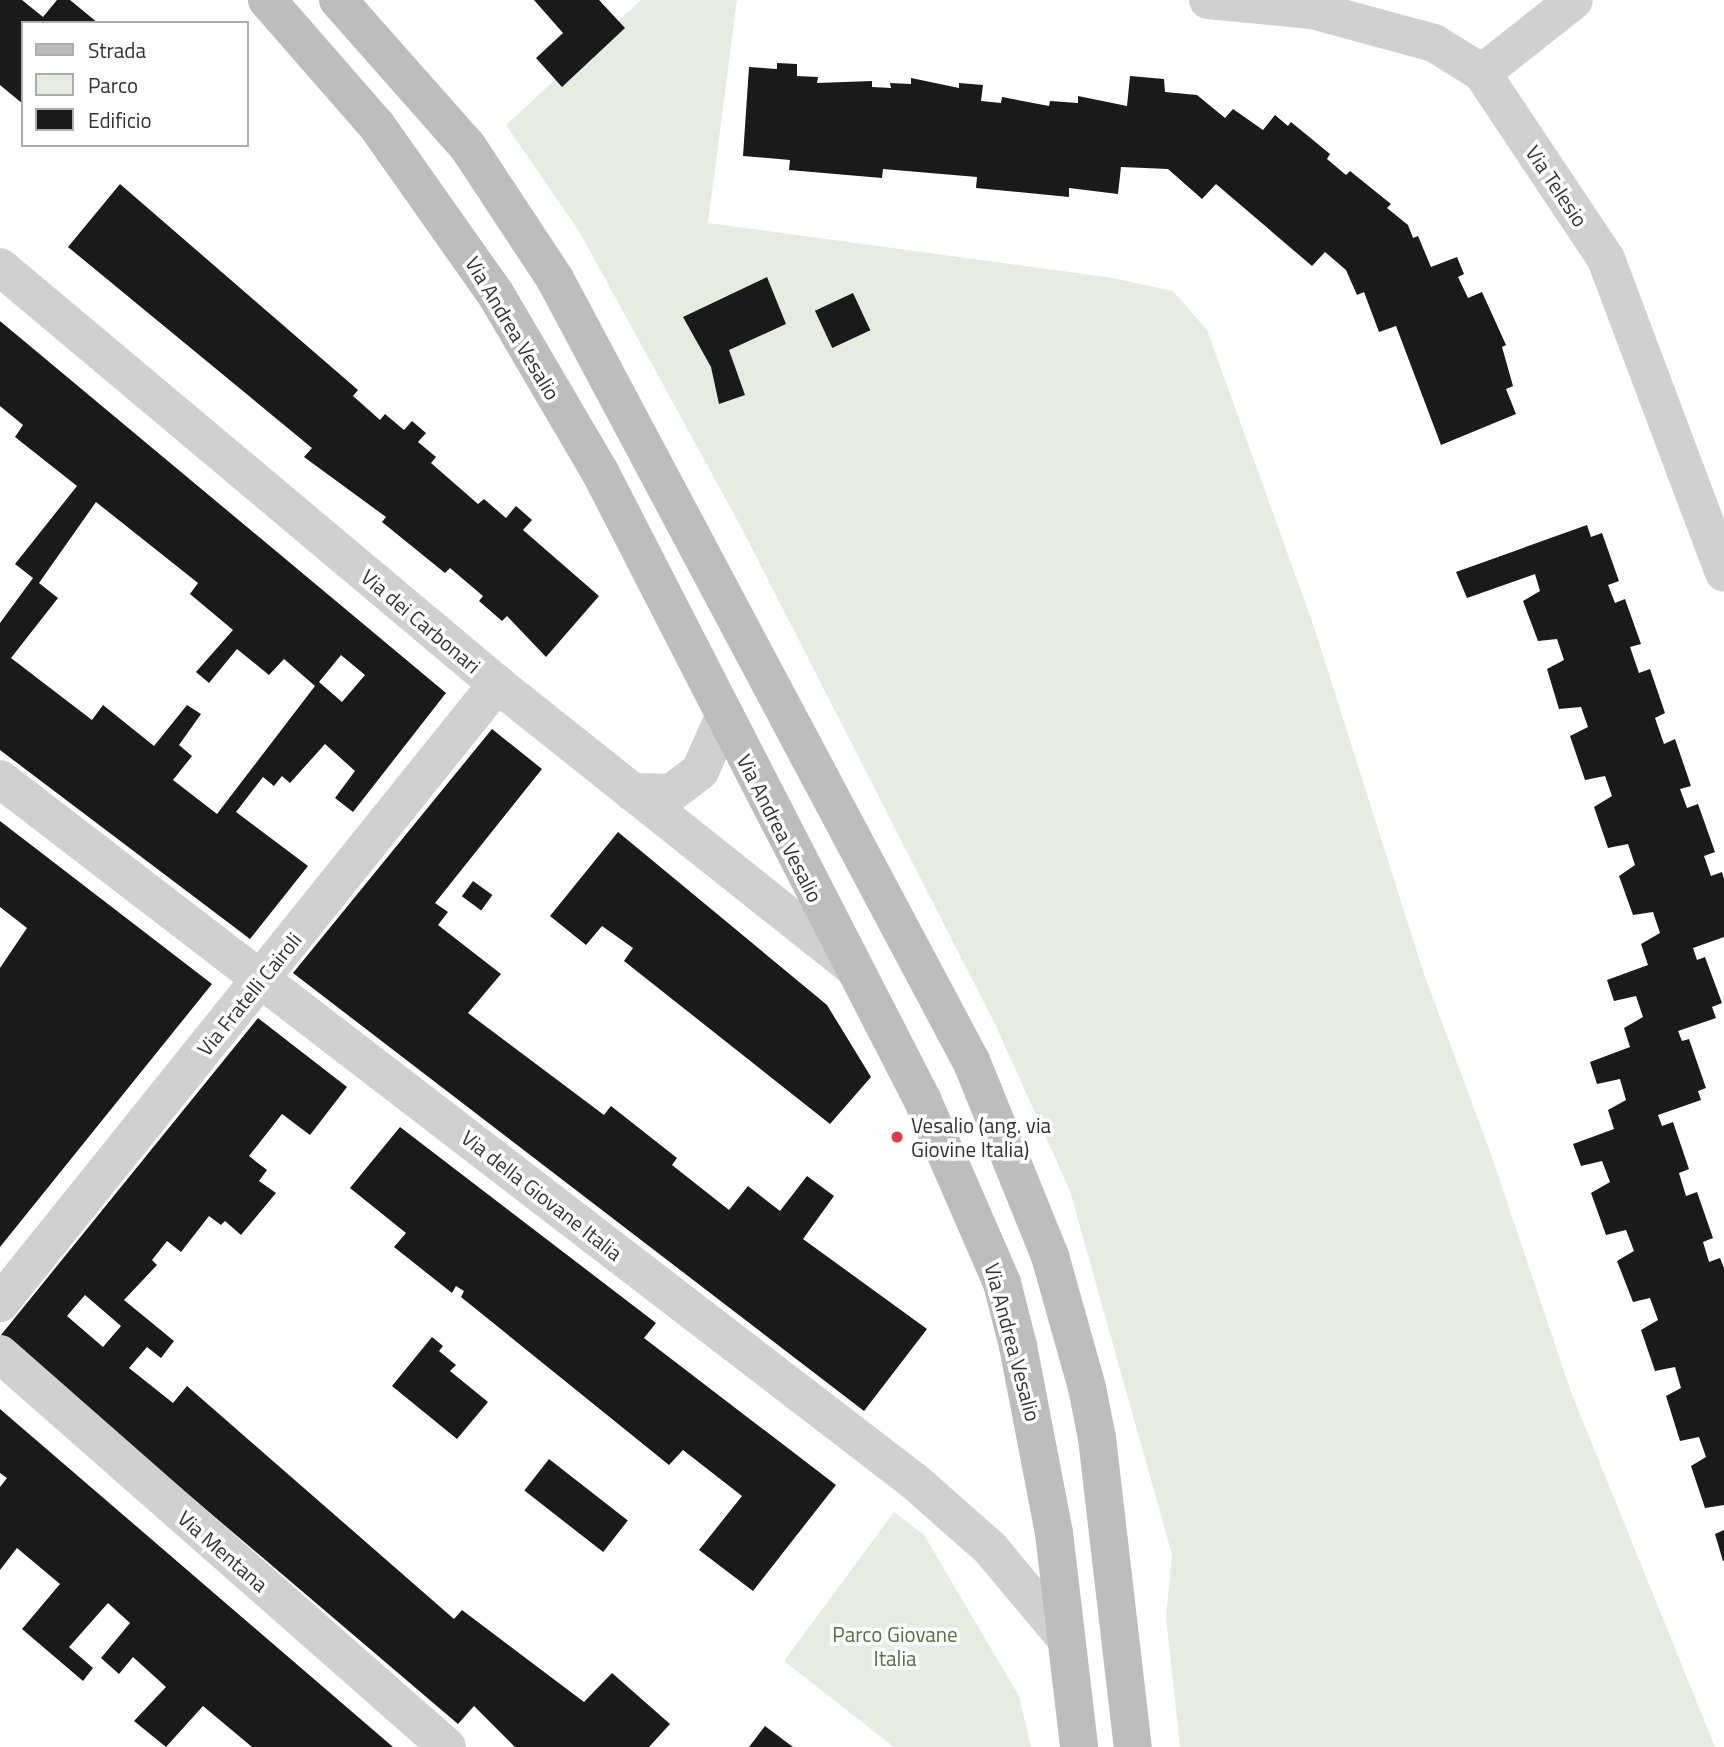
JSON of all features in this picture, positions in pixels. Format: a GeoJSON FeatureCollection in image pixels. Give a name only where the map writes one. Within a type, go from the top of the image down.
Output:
{"type":"FeatureCollection","features":[{"type":"Feature","properties":{"kind":"main road","name":"Via Andrea Vesalio"},"geometry":{"type":"LineString","coordinates":[[267,0],[377,126],[495,293],[599,470],[850,965],[922,1099],[1002,1283],[1040,1448],[1062,1634],[1079,1747]]}},
{"type":"Feature","properties":{"kind":"main road"},"geometry":{"type":"LineString","coordinates":[[338,0],[468,147],[555,279],[972,1063],[1037,1220],[1087,1388],[1097,1438],[1133,1747]]}},
{"type":"Feature","properties":{"kind":"street","name":"Via Telesio"},"geometry":{"type":"LineString","coordinates":[[1208,0],[1312,10],[1434,43],[1482,73],[1606,259],[1724,573]]}},
{"type":"Feature","properties":{"kind":"street"},"geometry":{"type":"LineString","coordinates":[[1482,73],[1574,0]]}},
{"type":"Feature","properties":{"kind":"street","name":"Via dei Carbonari"},"geometry":{"type":"LineString","coordinates":[[0,267],[497,684],[850,965]]}},
{"type":"Feature","properties":{"kind":"street","name":"Via Fratelli Cairoli"},"geometry":{"type":"LineString","coordinates":[[0,1303],[497,684]]}},
{"type":"Feature","properties":{"kind":"street"},"geometry":{"type":"LineString","coordinates":[[632,792],[671,793],[700,771],[724,717]]}},
{"type":"Feature","properties":{"kind":"street","name":"Via della Giovane Italia"},"geometry":{"type":"LineString","coordinates":[[0,779],[914,1481],[990,1548],[1062,1634]]}},
{"type":"Feature","properties":{"kind":"street","name":"Via Mentana"},"geometry":{"type":"LineString","coordinates":[[0,1354],[447,1747]]}},
{"type":"Feature","properties":{"kind":"green space"},"geometry":{"type":"Polygon","coordinates":[[[641,0],[737,0],[708,223],[1113,278],[1173,291],[1207,330],[1314,627],[1423,971],[1493,1160],[1571,1392],[1715,1747],[1180,1747],[1166,1618],[1172,1555],[1070,1191],[996,1026],[741,527],[579,231],[506,125],[641,0]]]}},
{"type":"Feature","properties":{"kind":"green space","name":"Parco Giovane Italia"},"geometry":{"type":"Polygon","coordinates":[[[894,1512],[924,1535],[1019,1696],[1031,1747],[894,1747],[784,1661],[894,1512]]]}},
{"type":"Feature","properties":{"kind":"building"},"geometry":{"type":"Polygon","coordinates":[[[0,0],[22,0],[43,17],[57,0],[70,0],[96,21],[21,21],[21,102],[0,85],[0,0]]]}},
{"type":"Feature","properties":{"kind":"building"},"geometry":{"type":"Polygon","coordinates":[[[534,0],[599,0],[625,28],[562,87],[536,58],[563,33],[534,0]]]}},
{"type":"Feature","properties":{"kind":"building"},"geometry":{"type":"Polygon","coordinates":[[[777,63],[797,64],[797,76],[818,77],[817,83],[872,81],[872,87],[891,88],[890,83],[911,84],[911,78],[959,88],[959,83],[983,85],[981,101],[1001,103],[1002,97],[1049,106],[1050,101],[1078,103],[1078,96],[1127,106],[1130,76],[1164,79],[1165,92],[1197,95],[1225,118],[1233,109],[1263,130],[1275,115],[1288,126],[1291,122],[1330,154],[1327,159],[1346,175],[1350,171],[1391,204],[1387,208],[1408,225],[1413,238],[1418,236],[1431,267],[1457,257],[1464,274],[1458,277],[1468,298],[1482,292],[1506,345],[1502,347],[1513,386],[1506,389],[1516,414],[1441,445],[1396,326],[1379,332],[1364,292],[1357,295],[1346,270],[1325,252],[1312,266],[1216,184],[1202,199],[1168,169],[1121,167],[1118,194],[1069,188],[1069,197],[976,188],[977,177],[883,169],[882,178],[789,170],[790,160],[743,156],[749,67],[777,69],[777,63]]]}},
{"type":"Feature","properties":{"kind":"building"},"geometry":{"type":"Polygon","coordinates":[[[120,184],[358,390],[353,396],[380,420],[385,414],[404,430],[412,421],[426,433],[418,442],[436,457],[431,463],[478,504],[484,499],[506,518],[516,506],[532,520],[523,530],[599,596],[546,657],[507,616],[502,621],[479,601],[483,596],[450,568],[445,573],[382,522],[386,517],[304,457],[312,448],[68,247],[120,184]]]}},
{"type":"Feature","properties":{"kind":"building"},"geometry":{"type":"Polygon","coordinates":[[[767,277],[786,324],[729,350],[745,395],[719,404],[711,367],[683,317],[767,277]]]}},
{"type":"Feature","properties":{"kind":"building"},"geometry":{"type":"Polygon","coordinates":[[[853,293],[870,330],[832,348],[815,311],[853,293]]]}},
{"type":"Feature","properties":{"kind":"building"},"geometry":{"type":"Polygon","coordinates":[[[0,321],[446,693],[353,812],[335,798],[355,771],[325,744],[290,783],[282,776],[274,786],[263,777],[236,812],[308,866],[250,939],[0,750],[0,623],[33,578],[15,564],[77,486],[15,437],[23,425],[0,406],[0,321]],[[96,502],[39,583],[58,598],[11,658],[92,720],[103,705],[154,746],[187,705],[201,714],[179,745],[192,756],[173,780],[217,814],[315,686],[284,659],[269,675],[237,649],[209,683],[196,672],[233,630],[190,594],[198,583],[96,502]],[[341,655],[319,682],[342,702],[365,675],[341,655]]]}},
{"type":"Feature","properties":{"kind":"building"},"geometry":{"type":"Polygon","coordinates":[[[1587,525],[1591,537],[1602,533],[1619,581],[1608,585],[1615,603],[1625,599],[1641,644],[1630,647],[1639,673],[1650,669],[1665,713],[1655,718],[1664,744],[1675,739],[1691,786],[1680,789],[1687,808],[1698,804],[1715,852],[1704,856],[1711,876],[1722,872],[1724,879],[1724,937],[1693,948],[1697,960],[1705,957],[1722,1003],[1712,1007],[1716,1018],[1678,1031],[1682,1041],[1689,1039],[1706,1088],[1698,1091],[1701,1100],[1658,1115],[1662,1126],[1673,1122],[1689,1169],[1679,1173],[1686,1196],[1697,1192],[1713,1238],[1703,1242],[1709,1262],[1720,1258],[1724,1268],[1724,1505],[1705,1508],[1691,1466],[1706,1457],[1699,1437],[1680,1441],[1666,1396],[1681,1388],[1675,1367],[1655,1371],[1641,1330],[1658,1320],[1650,1298],[1633,1302],[1617,1261],[1634,1251],[1626,1230],[1606,1235],[1591,1193],[1610,1182],[1602,1161],[1581,1166],[1573,1144],[1614,1129],[1608,1110],[1626,1100],[1620,1079],[1597,1084],[1590,1062],[1630,1047],[1624,1028],[1643,1017],[1636,996],[1614,1001],[1607,980],[1648,965],[1641,944],[1660,933],[1653,912],[1633,915],[1619,876],[1635,865],[1628,844],[1608,848],[1594,807],[1612,796],[1605,776],[1585,780],[1570,736],[1588,727],[1581,707],[1559,709],[1547,669],[1564,660],[1557,639],[1538,641],[1523,601],[1540,591],[1535,574],[1467,598],[1456,572],[1587,525]]]}},
{"type":"Feature","properties":{"kind":"building"},"geometry":{"type":"Polygon","coordinates":[[[492,729],[542,769],[435,903],[448,912],[438,925],[501,974],[468,1013],[604,1115],[611,1106],[677,1158],[672,1165],[729,1210],[748,1186],[780,1211],[807,1176],[834,1196],[803,1239],[927,1329],[864,1411],[293,973],[492,729]]]}},
{"type":"Feature","properties":{"kind":"building"},"geometry":{"type":"Polygon","coordinates":[[[0,821],[212,984],[0,1247],[0,968],[27,928],[0,907],[0,821]]]}},
{"type":"Feature","properties":{"kind":"building"},"geometry":{"type":"Polygon","coordinates":[[[618,832],[827,1005],[871,1077],[830,1124],[624,961],[633,948],[602,926],[586,945],[550,916],[618,832]]]}},
{"type":"Feature","properties":{"kind":"building"},"geometry":{"type":"Polygon","coordinates":[[[473,881],[492,895],[481,910],[462,896],[473,881]]]}},
{"type":"Feature","properties":{"kind":"building"},"geometry":{"type":"Polygon","coordinates":[[[258,1018],[347,1087],[310,1135],[282,1114],[249,1156],[267,1170],[259,1181],[276,1193],[241,1235],[225,1221],[221,1225],[209,1216],[181,1252],[167,1241],[152,1260],[157,1265],[124,1300],[174,1341],[161,1358],[147,1347],[129,1368],[173,1403],[187,1386],[454,1619],[462,1610],[584,1702],[612,1673],[670,1724],[649,1747],[515,1747],[474,1706],[458,1724],[1,1335],[258,1018]],[[85,1295],[67,1316],[103,1347],[121,1326],[85,1295]]]}},
{"type":"Feature","properties":{"kind":"building"},"geometry":{"type":"Polygon","coordinates":[[[400,1127],[656,1323],[644,1338],[836,1485],[753,1591],[699,1550],[742,1496],[683,1450],[669,1465],[461,1297],[464,1291],[456,1286],[452,1293],[394,1247],[406,1233],[350,1188],[400,1127]]]}},
{"type":"Feature","properties":{"kind":"building"},"geometry":{"type":"Polygon","coordinates":[[[432,1337],[443,1346],[439,1351],[456,1365],[450,1371],[488,1402],[457,1439],[392,1386],[432,1337]]]}},
{"type":"Feature","properties":{"kind":"building"},"geometry":{"type":"Polygon","coordinates":[[[0,1409],[393,1747],[252,1747],[203,1706],[166,1747],[134,1721],[166,1687],[133,1657],[119,1674],[101,1658],[130,1623],[108,1603],[69,1647],[93,1668],[83,1681],[22,1629],[60,1584],[17,1548],[0,1570],[0,1487],[7,1478],[0,1473],[0,1409]]]}},
{"type":"Feature","properties":{"kind":"building"},"geometry":{"type":"Polygon","coordinates":[[[549,1459],[628,1521],[603,1552],[524,1491],[549,1459]]]}},
{"type":"Feature","properties":{"kind":"building"},"geometry":{"type":"Polygon","coordinates":[[[1724,1530],[1724,1561],[1723,1561],[1715,1534],[1724,1530]]]}},
{"type":"Feature","properties":{"kind":"building"},"geometry":{"type":"Polygon","coordinates":[[[765,1726],[793,1747],[749,1747],[765,1726]]]}},
{"type":"Feature","properties":{"kind":"place","name":"Vesalio (ang. via Giovine Italia)"},"geometry":{"type":"Point","coordinates":[897,1137]}}]}
